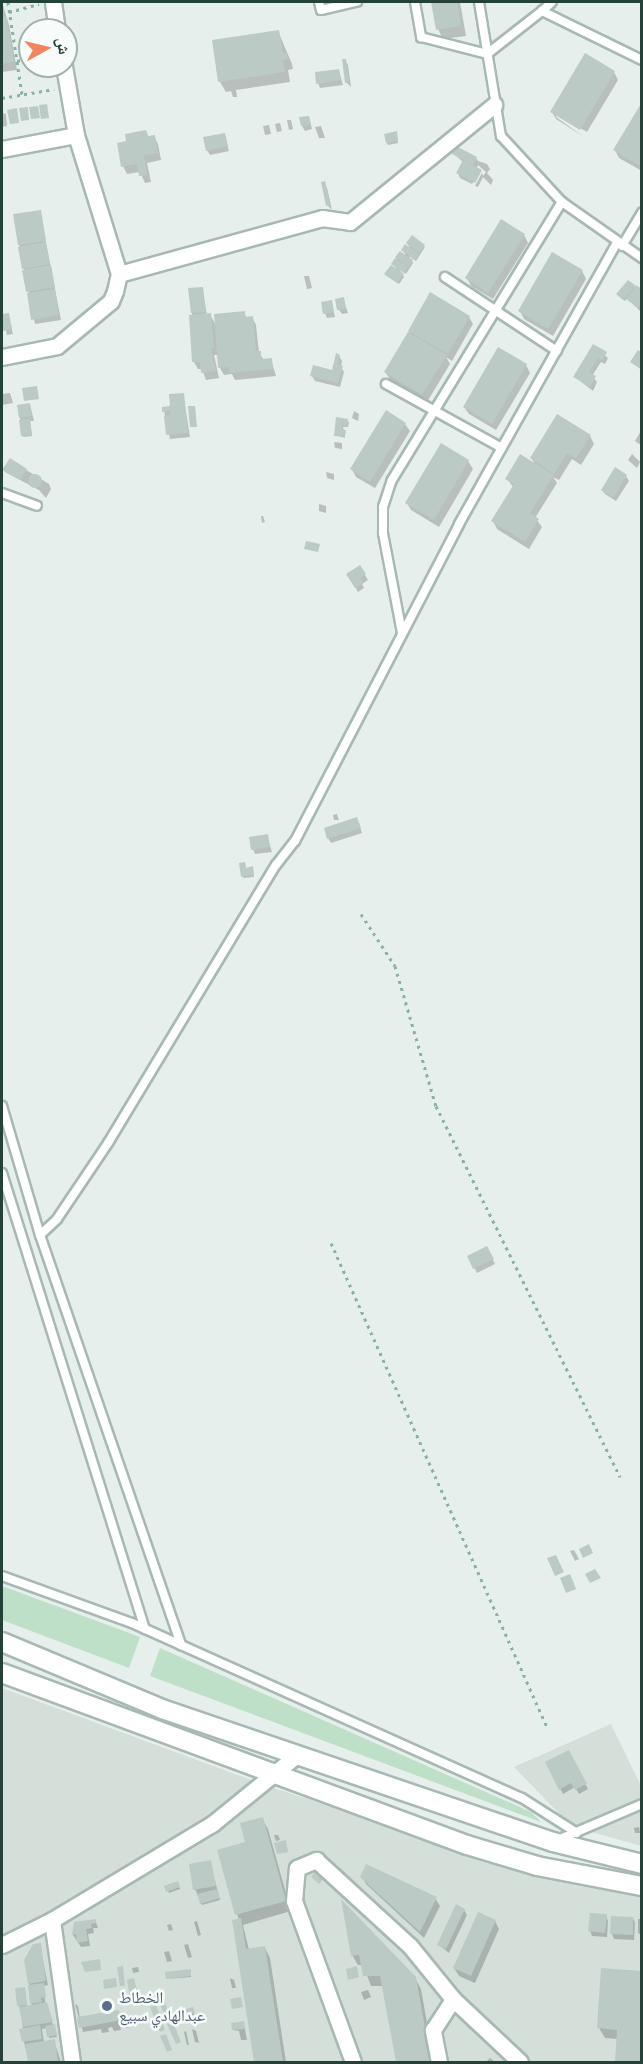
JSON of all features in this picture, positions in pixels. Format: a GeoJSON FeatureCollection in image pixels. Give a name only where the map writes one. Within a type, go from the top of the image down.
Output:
{"type":"FeatureCollection","features":[{"type":"Feature","properties":{"kind":"main road"},"geometry":{"type":"LineString","coordinates":[[2,1642],[162,1709],[553,1842],[642,1864]]}},
{"type":"Feature","properties":{"kind":"main road"},"geometry":{"type":"LineString","coordinates":[[2,1673],[467,1845],[537,1866],[642,1886]]}},
{"type":"Feature","properties":{"kind":"street"},"geometry":{"type":"LineString","coordinates":[[52,2],[55,18]]}},
{"type":"Feature","properties":{"kind":"street"},"geometry":{"type":"LineString","coordinates":[[2,357],[57,346],[111,302],[119,274],[76,135],[66,78]]}},
{"type":"Feature","properties":{"kind":"street"},"geometry":{"type":"LineString","coordinates":[[119,274],[322,218],[350,222],[494,105]]}},
{"type":"Feature","properties":{"kind":"street"},"geometry":{"type":"LineString","coordinates":[[2,149],[76,135]]}},
{"type":"Feature","properties":{"kind":"street"},"geometry":{"type":"LineString","coordinates":[[2,1946],[52,1920],[212,1824],[297,1755]]}},
{"type":"Feature","properties":{"kind":"street"},"geometry":{"type":"LineString","coordinates":[[354,2062],[294,1901],[297,1868],[316,1860],[410,1946],[453,2000],[519,2062]]}},
{"type":"Feature","properties":{"kind":"street"},"geometry":{"type":"LineString","coordinates":[[52,1920],[72,2062]]}},
{"type":"Feature","properties":{"kind":"street"},"geometry":{"type":"LineString","coordinates":[[439,2062],[433,2030],[453,2000]]}},
{"type":"Feature","properties":{"kind":"lane"},"geometry":{"type":"LineString","coordinates":[[319,2],[321,10],[357,2]]}},
{"type":"Feature","properties":{"kind":"lane"},"geometry":{"type":"LineString","coordinates":[[415,2],[421,37],[486,54]]}},
{"type":"Feature","properties":{"kind":"lane"},"geometry":{"type":"LineString","coordinates":[[479,2],[494,105],[501,136],[562,202],[642,258]]}},
{"type":"Feature","properties":{"kind":"lane"},"geometry":{"type":"LineString","coordinates":[[486,54],[552,2]]}},
{"type":"Feature","properties":{"kind":"lane"},"geometry":{"type":"LineString","coordinates":[[542,11],[642,60]]}},
{"type":"Feature","properties":{"kind":"lane"},"geometry":{"type":"LineString","coordinates":[[402,633],[383,533],[383,507],[392,480],[562,202]]}},
{"type":"Feature","properties":{"kind":"lane"},"geometry":{"type":"LineString","coordinates":[[40,1236],[57,1219],[108,1143],[276,865],[295,841],[402,633],[502,448],[619,244],[642,213]]}},
{"type":"Feature","properties":{"kind":"lane"},"geometry":{"type":"LineString","coordinates":[[445,277],[557,351]]}},
{"type":"Feature","properties":{"kind":"lane"},"geometry":{"type":"LineString","coordinates":[[386,384],[502,448]]}},
{"type":"Feature","properties":{"kind":"lane"},"geometry":{"type":"LineString","coordinates":[[2,493],[37,506]]}},
{"type":"Feature","properties":{"kind":"lane"},"geometry":{"type":"LineString","coordinates":[[2,1106],[40,1236],[181,1645]]}},
{"type":"Feature","properties":{"kind":"lane"},"geometry":{"type":"LineString","coordinates":[[2,1173],[145,1629]]}},
{"type":"Feature","properties":{"kind":"lane"},"geometry":{"type":"LineString","coordinates":[[2,1576],[145,1629],[181,1645],[522,1798],[577,1833]]}},
{"type":"Feature","properties":{"kind":"lane"},"geometry":{"type":"LineString","coordinates":[[553,1842],[642,1804]]}},
{"type":"Feature","properties":{"kind":"path"},"geometry":{"type":"LineString","coordinates":[[8,2],[22,95]]}},
{"type":"Feature","properties":{"kind":"path"},"geometry":{"type":"LineString","coordinates":[[9,12],[46,2]]}},
{"type":"Feature","properties":{"kind":"path"},"geometry":{"type":"LineString","coordinates":[[2,99],[67,86]]}},
{"type":"Feature","properties":{"kind":"path"},"geometry":{"type":"LineString","coordinates":[[361,914],[395,966],[436,1106],[620,1477]]}},
{"type":"Feature","properties":{"kind":"path"},"geometry":{"type":"LineString","coordinates":[[331,1243],[547,1727]]}},
{"type":"Feature","properties":{"kind":"shaded area"},"geometry":{"type":"Polygon","coordinates":[[[2,1688],[262,1784],[545,1877],[641,1897],[641,2062],[2,2062],[2,1688]]]}},
{"type":"Feature","properties":{"kind":"shaded area"},"geometry":{"type":"Polygon","coordinates":[[[611,1724],[641,1786],[641,1846],[571,1826],[514,1767],[611,1724]]]}},
{"type":"Feature","properties":{"kind":"green space"},"geometry":{"type":"Polygon","coordinates":[[[2,1586],[140,1637],[129,1668],[2,1620],[2,1586]]]}},
{"type":"Feature","properties":{"kind":"green space"},"geometry":{"type":"Polygon","coordinates":[[[160,1648],[531,1812],[541,1822],[150,1676],[160,1648]]]}},
{"type":"Feature","properties":{"kind":"building"},"geometry":{"type":"Polygon","coordinates":[[[431,2],[457,2],[461,26],[436,30],[431,2]]]}},
{"type":"Feature","properties":{"kind":"building"},"geometry":{"type":"Polygon","coordinates":[[[6,16],[14,62],[2,64],[2,17],[6,16]]]}},
{"type":"Feature","properties":{"kind":"building"},"geometry":{"type":"Polygon","coordinates":[[[279,30],[283,53],[287,53],[288,59],[283,60],[285,72],[218,82],[212,40],[279,30]]]}},
{"type":"Feature","properties":{"kind":"building"},"geometry":{"type":"Polygon","coordinates":[[[585,53],[615,71],[580,130],[550,112],[585,53]]]}},
{"type":"Feature","properties":{"kind":"building"},"geometry":{"type":"Polygon","coordinates":[[[342,59],[346,59],[349,82],[345,83],[342,59]]]}},
{"type":"Feature","properties":{"kind":"building"},"geometry":{"type":"Polygon","coordinates":[[[339,69],[341,80],[316,84],[315,72],[339,69]]]}},
{"type":"Feature","properties":{"kind":"building"},"geometry":{"type":"Polygon","coordinates":[[[642,102],[642,167],[613,150],[642,102]]]}},
{"type":"Feature","properties":{"kind":"building"},"geometry":{"type":"Polygon","coordinates":[[[47,104],[49,118],[41,119],[39,105],[47,104]]]}},
{"type":"Feature","properties":{"kind":"building"},"geometry":{"type":"Polygon","coordinates":[[[38,106],[40,118],[31,119],[29,107],[38,106]]]}},
{"type":"Feature","properties":{"kind":"building"},"geometry":{"type":"Polygon","coordinates":[[[28,107],[29,120],[21,121],[19,108],[28,107]]]}},
{"type":"Feature","properties":{"kind":"building"},"geometry":{"type":"Polygon","coordinates":[[[17,108],[19,123],[10,124],[7,110],[17,108]]]}},
{"type":"Feature","properties":{"kind":"building"},"geometry":{"type":"Polygon","coordinates":[[[309,116],[311,125],[301,126],[299,117],[309,116]]]}},
{"type":"Feature","properties":{"kind":"building"},"geometry":{"type":"Polygon","coordinates":[[[146,130],[148,136],[155,135],[158,153],[144,155],[147,175],[139,176],[137,164],[121,167],[117,143],[126,141],[125,134],[146,130]]]}},
{"type":"Feature","properties":{"kind":"building"},"geometry":{"type":"Polygon","coordinates":[[[397,131],[398,141],[386,143],[384,134],[397,131]]]}},
{"type":"Feature","properties":{"kind":"building"},"geometry":{"type":"Polygon","coordinates":[[[225,133],[228,146],[206,151],[203,137],[225,133]]]}},
{"type":"Feature","properties":{"kind":"building"},"geometry":{"type":"Polygon","coordinates":[[[456,146],[477,157],[473,165],[452,154],[456,146]]]}},
{"type":"Feature","properties":{"kind":"building"},"geometry":{"type":"Polygon","coordinates":[[[463,160],[482,170],[475,183],[456,173],[463,160]]]}},
{"type":"Feature","properties":{"kind":"building"},"geometry":{"type":"Polygon","coordinates":[[[325,181],[331,205],[326,206],[321,182],[325,181]]]}},
{"type":"Feature","properties":{"kind":"building"},"geometry":{"type":"Polygon","coordinates":[[[41,210],[46,241],[18,245],[13,214],[41,210]]]}},
{"type":"Feature","properties":{"kind":"building"},"geometry":{"type":"Polygon","coordinates":[[[501,219],[525,234],[488,293],[465,278],[501,219]]]}},
{"type":"Feature","properties":{"kind":"building"},"geometry":{"type":"Polygon","coordinates":[[[412,235],[425,245],[419,253],[406,243],[412,235]]]}},
{"type":"Feature","properties":{"kind":"building"},"geometry":{"type":"Polygon","coordinates":[[[46,242],[50,264],[22,269],[18,247],[46,242]]]}},
{"type":"Feature","properties":{"kind":"building"},"geometry":{"type":"Polygon","coordinates":[[[405,244],[419,254],[415,260],[401,250],[405,244]]]}},
{"type":"Feature","properties":{"kind":"building"},"geometry":{"type":"Polygon","coordinates":[[[400,251],[413,260],[409,267],[395,257],[400,251]]]}},
{"type":"Feature","properties":{"kind":"building"},"geometry":{"type":"Polygon","coordinates":[[[552,252],[583,270],[548,329],[518,311],[552,252]]]}},
{"type":"Feature","properties":{"kind":"building"},"geometry":{"type":"Polygon","coordinates":[[[395,258],[408,267],[404,273],[391,264],[395,258]]]}},
{"type":"Feature","properties":{"kind":"building"},"geometry":{"type":"Polygon","coordinates":[[[51,265],[55,287],[26,292],[22,270],[51,265]]]}},
{"type":"Feature","properties":{"kind":"building"},"geometry":{"type":"Polygon","coordinates":[[[391,265],[404,274],[397,283],[384,274],[391,265]]]}},
{"type":"Feature","properties":{"kind":"building"},"geometry":{"type":"Polygon","coordinates":[[[628,280],[635,285],[623,300],[616,294],[628,280]]]}},
{"type":"Feature","properties":{"kind":"building"},"geometry":{"type":"Polygon","coordinates":[[[636,285],[642,289],[642,303],[638,308],[626,299],[636,285]]]}},
{"type":"Feature","properties":{"kind":"building"},"geometry":{"type":"Polygon","coordinates":[[[203,287],[206,312],[191,313],[188,288],[203,287]]]}},
{"type":"Feature","properties":{"kind":"building"},"geometry":{"type":"Polygon","coordinates":[[[55,289],[59,315],[31,320],[27,293],[55,289]]]}},
{"type":"Feature","properties":{"kind":"building"},"geometry":{"type":"Polygon","coordinates":[[[430,292],[470,316],[448,354],[408,331],[430,292]]]}},
{"type":"Feature","properties":{"kind":"building"},"geometry":{"type":"Polygon","coordinates":[[[344,297],[346,309],[337,310],[335,299],[344,297]]]}},
{"type":"Feature","properties":{"kind":"building"},"geometry":{"type":"Polygon","coordinates":[[[332,300],[334,312],[323,314],[321,302],[332,300]]]}},
{"type":"Feature","properties":{"kind":"building"},"geometry":{"type":"Polygon","coordinates":[[[245,311],[245,317],[253,316],[256,351],[261,351],[261,359],[272,358],[273,369],[229,373],[229,367],[218,368],[214,314],[245,311]]]}},
{"type":"Feature","properties":{"kind":"building"},"geometry":{"type":"Polygon","coordinates":[[[9,313],[12,329],[3,331],[2,314],[9,313]]]}},
{"type":"Feature","properties":{"kind":"building"},"geometry":{"type":"Polygon","coordinates":[[[211,313],[214,348],[211,348],[216,371],[201,373],[200,362],[192,362],[189,315],[211,313]]]}},
{"type":"Feature","properties":{"kind":"building"},"geometry":{"type":"Polygon","coordinates":[[[408,332],[447,355],[422,395],[384,372],[408,332]]]}},
{"type":"Feature","properties":{"kind":"building"},"geometry":{"type":"Polygon","coordinates":[[[593,344],[607,352],[602,361],[598,358],[589,372],[596,376],[590,387],[573,377],[593,344]]]}},
{"type":"Feature","properties":{"kind":"building"},"geometry":{"type":"Polygon","coordinates":[[[498,347],[527,364],[492,424],[463,407],[498,347]]]}},
{"type":"Feature","properties":{"kind":"building"},"geometry":{"type":"Polygon","coordinates":[[[638,350],[642,353],[642,370],[630,362],[638,350]]]}},
{"type":"Feature","properties":{"kind":"building"},"geometry":{"type":"Polygon","coordinates":[[[336,353],[340,355],[338,364],[343,366],[338,383],[310,376],[313,365],[332,370],[336,353]]]}},
{"type":"Feature","properties":{"kind":"building"},"geometry":{"type":"Polygon","coordinates":[[[37,386],[39,399],[24,401],[22,388],[37,386]]]}},
{"type":"Feature","properties":{"kind":"building"},"geometry":{"type":"Polygon","coordinates":[[[184,393],[188,433],[166,435],[164,416],[170,415],[170,411],[162,412],[162,407],[170,406],[169,394],[184,393]]]}},
{"type":"Feature","properties":{"kind":"building"},"geometry":{"type":"Polygon","coordinates":[[[30,403],[32,416],[19,418],[17,405],[30,403]]]}},
{"type":"Feature","properties":{"kind":"building"},"geometry":{"type":"Polygon","coordinates":[[[188,406],[195,406],[197,427],[190,427],[188,406]]]}},
{"type":"Feature","properties":{"kind":"building"},"geometry":{"type":"Polygon","coordinates":[[[386,410],[406,423],[370,482],[350,469],[386,410]]]}},
{"type":"Feature","properties":{"kind":"building"},"geometry":{"type":"Polygon","coordinates":[[[557,414],[591,435],[576,458],[567,453],[554,474],[530,458],[557,414]]]}},
{"type":"Feature","properties":{"kind":"building"},"geometry":{"type":"Polygon","coordinates":[[[336,417],[348,419],[347,426],[342,425],[342,429],[346,430],[345,437],[334,436],[336,417]]]}},
{"type":"Feature","properties":{"kind":"building"},"geometry":{"type":"Polygon","coordinates":[[[30,419],[32,435],[21,436],[19,420],[30,419]]]}},
{"type":"Feature","properties":{"kind":"building"},"geometry":{"type":"Polygon","coordinates":[[[441,443],[469,460],[434,520],[405,503],[441,443]]]}},
{"type":"Feature","properties":{"kind":"building"},"geometry":{"type":"Polygon","coordinates":[[[520,454],[554,475],[530,513],[539,519],[525,542],[491,521],[514,484],[505,479],[520,454]]]}},
{"type":"Feature","properties":{"kind":"building"},"geometry":{"type":"Polygon","coordinates":[[[10,458],[27,469],[20,480],[2,470],[10,458]]]}},
{"type":"Feature","properties":{"kind":"building"},"geometry":{"type":"Polygon","coordinates":[[[615,467],[627,475],[613,498],[601,490],[615,467]]]}},
{"type":"Feature","properties":{"kind":"building"},"geometry":{"type":"Polygon","coordinates":[[[35,474],[40,476],[42,481],[40,486],[35,488],[30,486],[28,481],[30,476],[35,474]]]}},
{"type":"Feature","properties":{"kind":"building"},"geometry":{"type":"Polygon","coordinates":[[[306,541],[320,544],[318,552],[304,549],[306,541]]]}},
{"type":"Feature","properties":{"kind":"building"},"geometry":{"type":"Polygon","coordinates":[[[360,565],[366,574],[360,578],[363,583],[355,588],[346,574],[360,565]]]}},
{"type":"Feature","properties":{"kind":"building"},"geometry":{"type":"Polygon","coordinates":[[[357,817],[361,828],[327,839],[324,828],[357,817]]]}},
{"type":"Feature","properties":{"kind":"building"},"geometry":{"type":"Polygon","coordinates":[[[268,834],[270,847],[251,850],[249,837],[268,834]]]}},
{"type":"Feature","properties":{"kind":"building"},"geometry":{"type":"Polygon","coordinates":[[[245,862],[246,868],[253,866],[254,875],[241,877],[239,863],[245,862]]]}},
{"type":"Feature","properties":{"kind":"building"},"geometry":{"type":"Polygon","coordinates":[[[487,1246],[494,1259],[473,1269],[467,1256],[487,1246]]]}},
{"type":"Feature","properties":{"kind":"building"},"geometry":{"type":"Polygon","coordinates":[[[589,1544],[593,1553],[583,1558],[579,1549],[589,1544]]]}},
{"type":"Feature","properties":{"kind":"building"},"geometry":{"type":"Polygon","coordinates":[[[556,1555],[564,1572],[555,1576],[547,1558],[556,1555]]]}},
{"type":"Feature","properties":{"kind":"building"},"geometry":{"type":"Polygon","coordinates":[[[595,1569],[601,1578],[590,1583],[585,1574],[595,1569]]]}},
{"type":"Feature","properties":{"kind":"building"},"geometry":{"type":"Polygon","coordinates":[[[570,1574],[576,1589],[566,1593],[560,1578],[570,1574]]]}},
{"type":"Feature","properties":{"kind":"building"},"geometry":{"type":"Polygon","coordinates":[[[569,1750],[587,1784],[575,1790],[571,1783],[559,1790],[545,1762],[569,1750]]]}},
{"type":"Feature","properties":{"kind":"building"},"geometry":{"type":"Polygon","coordinates":[[[263,1817],[286,1901],[235,1915],[217,1850],[245,1842],[240,1823],[263,1817]]]}},
{"type":"Feature","properties":{"kind":"building"},"geometry":{"type":"Polygon","coordinates":[[[286,1840],[288,1852],[277,1854],[274,1843],[286,1840]]]}},
{"type":"Feature","properties":{"kind":"building"},"geometry":{"type":"Polygon","coordinates":[[[211,1860],[216,1886],[193,1890],[189,1864],[211,1860]]]}},
{"type":"Feature","properties":{"kind":"building"},"geometry":{"type":"Polygon","coordinates":[[[366,1864],[437,1897],[420,1932],[360,1877],[366,1864]]]}},
{"type":"Feature","properties":{"kind":"building"},"geometry":{"type":"Polygon","coordinates":[[[317,1870],[325,1877],[319,1884],[311,1877],[317,1870]]]}},
{"type":"Feature","properties":{"kind":"building"},"geometry":{"type":"Polygon","coordinates":[[[178,1881],[180,1887],[166,1892],[164,1886],[178,1881]]]}},
{"type":"Feature","properties":{"kind":"building"},"geometry":{"type":"Polygon","coordinates":[[[217,1889],[220,1898],[200,1904],[197,1894],[217,1889]]]}},
{"type":"Feature","properties":{"kind":"building"},"geometry":{"type":"Polygon","coordinates":[[[341,1899],[416,1977],[431,2062],[396,2062],[380,1976],[363,1976],[359,1955],[351,1956],[341,1899]]]}},
{"type":"Feature","properties":{"kind":"building"},"geometry":{"type":"Polygon","coordinates":[[[456,1904],[465,1909],[446,1949],[437,1945],[456,1904]]]}},
{"type":"Feature","properties":{"kind":"building"},"geometry":{"type":"Polygon","coordinates":[[[478,1912],[496,1920],[471,1976],[453,1968],[478,1912]]]}},
{"type":"Feature","properties":{"kind":"building"},"geometry":{"type":"Polygon","coordinates":[[[590,1913],[607,1914],[605,1933],[588,1931],[590,1913]]]}},
{"type":"Feature","properties":{"kind":"building"},"geometry":{"type":"Polygon","coordinates":[[[611,1916],[633,1917],[633,1935],[610,1934],[611,1916]]]}},
{"type":"Feature","properties":{"kind":"building"},"geometry":{"type":"Polygon","coordinates":[[[241,1918],[246,1949],[265,1946],[283,2062],[254,2062],[232,1920],[241,1918]]]}},
{"type":"Feature","properties":{"kind":"building"},"geometry":{"type":"Polygon","coordinates":[[[96,1919],[96,1923],[91,1924],[92,1928],[86,1929],[88,1941],[77,1943],[76,1934],[72,1935],[74,1922],[96,1919]]]}},
{"type":"Feature","properties":{"kind":"building"},"geometry":{"type":"Polygon","coordinates":[[[41,1943],[46,1981],[28,1984],[24,1960],[33,1944],[41,1943]]]}},
{"type":"Feature","properties":{"kind":"building"},"geometry":{"type":"Polygon","coordinates":[[[100,1959],[101,1970],[85,1972],[81,1962],[100,1959]]]}},
{"type":"Feature","properties":{"kind":"building"},"geometry":{"type":"Polygon","coordinates":[[[123,1966],[125,1986],[120,1986],[117,1967],[123,1966]]]}},
{"type":"Feature","properties":{"kind":"building"},"geometry":{"type":"Polygon","coordinates":[[[357,1966],[359,1977],[348,1980],[346,1969],[357,1966]]]}},
{"type":"Feature","properties":{"kind":"building"},"geometry":{"type":"Polygon","coordinates":[[[601,1968],[642,1971],[642,2062],[615,2062],[617,2030],[597,2028],[601,1968]]]}},
{"type":"Feature","properties":{"kind":"building"},"geometry":{"type":"Polygon","coordinates":[[[191,1969],[191,1976],[166,1979],[165,1972],[191,1969]]]}},
{"type":"Feature","properties":{"kind":"building"},"geometry":{"type":"Polygon","coordinates":[[[116,1978],[117,1987],[104,1989],[103,1980],[116,1978]]]}},
{"type":"Feature","properties":{"kind":"building"},"geometry":{"type":"Polygon","coordinates":[[[134,1978],[138,1995],[130,1997],[127,1980],[134,1978]]]}},
{"type":"Feature","properties":{"kind":"building"},"geometry":{"type":"Polygon","coordinates":[[[44,1983],[46,1997],[41,1998],[42,2002],[30,2004],[28,1985],[44,1983]]]}},
{"type":"Feature","properties":{"kind":"building"},"geometry":{"type":"Polygon","coordinates":[[[25,1987],[27,2005],[17,2006],[15,1988],[25,1987]]]}},
{"type":"Feature","properties":{"kind":"building"},"geometry":{"type":"Polygon","coordinates":[[[241,1997],[243,2007],[232,2009],[230,1999],[241,1997]]]}},
{"type":"Feature","properties":{"kind":"building"},"geometry":{"type":"Polygon","coordinates":[[[164,2000],[170,2017],[166,2019],[159,2002],[164,2000]]]}},
{"type":"Feature","properties":{"kind":"building"},"geometry":{"type":"Polygon","coordinates":[[[47,2002],[53,2022],[23,2027],[19,2007],[47,2002]]]}},
{"type":"Feature","properties":{"kind":"building"},"geometry":{"type":"Polygon","coordinates":[[[156,2005],[165,2030],[160,2032],[150,2007],[156,2005]]]}},
{"type":"Feature","properties":{"kind":"building"},"geometry":{"type":"Polygon","coordinates":[[[193,2007],[195,2013],[178,2017],[176,2012],[193,2007]]]}},
{"type":"Feature","properties":{"kind":"building"},"geometry":{"type":"Polygon","coordinates":[[[119,2010],[121,2020],[79,2028],[77,2017],[119,2010]]]}},
{"type":"Feature","properties":{"kind":"building"},"geometry":{"type":"Polygon","coordinates":[[[244,2021],[245,2029],[232,2030],[231,2023],[244,2021]]]}},
{"type":"Feature","properties":{"kind":"building"},"geometry":{"type":"Polygon","coordinates":[[[173,2022],[181,2042],[176,2044],[167,2024],[173,2022]]]}},
{"type":"Feature","properties":{"kind":"building"},"geometry":{"type":"Polygon","coordinates":[[[55,2024],[57,2035],[47,2037],[45,2026],[55,2024]]]}},
{"type":"Feature","properties":{"kind":"building"},"geometry":{"type":"Polygon","coordinates":[[[40,2025],[42,2039],[22,2042],[19,2029],[40,2025]]]}},
{"type":"Feature","properties":{"kind":"building"},"geometry":{"type":"Polygon","coordinates":[[[166,2034],[172,2050],[167,2052],[160,2036],[166,2034]]]}},
{"type":"Feature","properties":{"kind":"building"},"geometry":{"type":"Polygon","coordinates":[[[55,2039],[58,2062],[28,2062],[25,2044],[55,2039]]]}},
{"type":"Feature","properties":{"kind":"place","name":"الخطاط عبدالهادي سبيع"},"geometry":{"type":"Point","coordinates":[107,2006]}}]}
